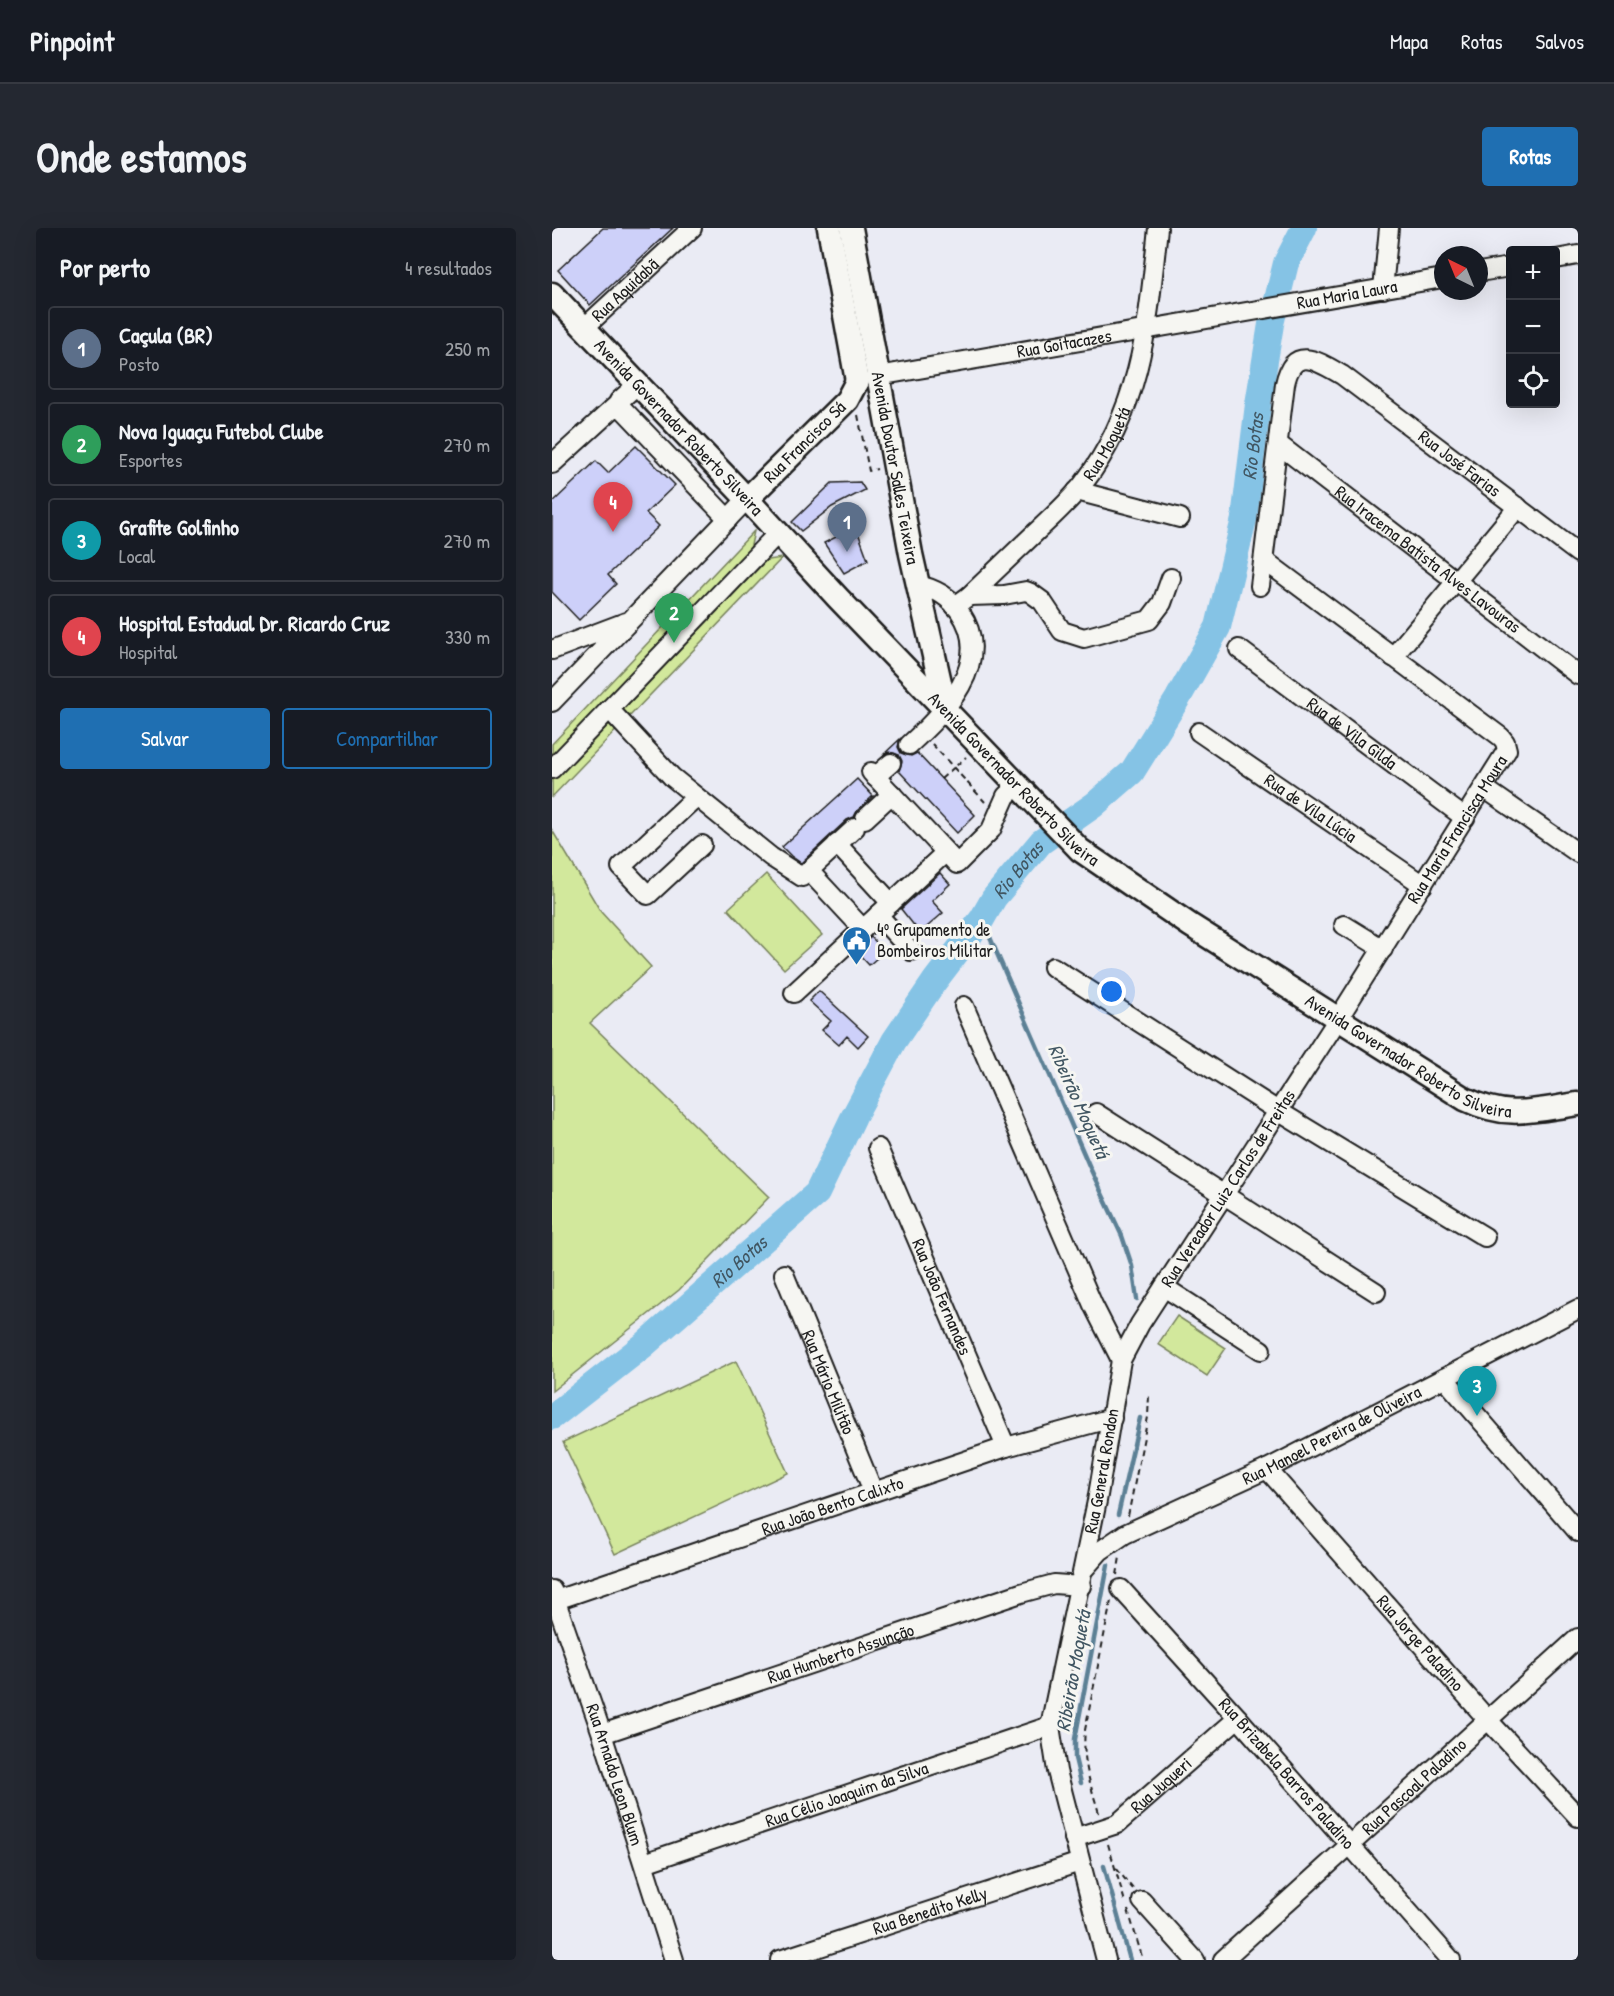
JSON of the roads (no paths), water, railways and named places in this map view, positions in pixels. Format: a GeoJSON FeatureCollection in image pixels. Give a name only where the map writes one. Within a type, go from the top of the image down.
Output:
{"type":"FeatureCollection","features":[{"type":"Feature","properties":{"kind":"main road","name":"Avenida Doutor Salles Teixeira"},"geometry":{"type":"LineString","coordinates":[[829,228],[867,379],[894,465],[945,709]]}},
{"type":"Feature","properties":{"kind":"main road","name":"Avenida Doutor Salles Teixeira"},"geometry":{"type":"LineString","coordinates":[[851,228],[867,379]]}},
{"type":"Feature","properties":{"kind":"main road","name":"Avenida Governador Roberto Silveira"},"geometry":{"type":"LineString","coordinates":[[552,294],[1080,850],[1190,925],[1479,1106],[1511,1113],[1578,1104]]}},
{"type":"Feature","properties":{"kind":"main road","name":"Rua Francisco Sá"},"geometry":{"type":"LineString","coordinates":[[747,499],[867,379]]}},
{"type":"Feature","properties":{"kind":"main road"},"geometry":{"type":"LineString","coordinates":[[901,663],[920,664],[934,653]]}},
{"type":"Feature","properties":{"kind":"street","name":"Rua Aquidabã"},"geometry":{"type":"LineString","coordinates":[[584,328],[692,228]]}},
{"type":"Feature","properties":{"kind":"street","name":"Rua Moquetá"},"geometry":{"type":"LineString","coordinates":[[962,601],[1077,491],[1100,459],[1126,405],[1138,371],[1147,330],[1158,228]]}},
{"type":"Feature","properties":{"kind":"street"},"geometry":{"type":"LineString","coordinates":[[1383,289],[1389,228]]}},
{"type":"Feature","properties":{"kind":"street"},"geometry":{"type":"LineString","coordinates":[[1560,258],[1578,255]]}},
{"type":"Feature","properties":{"kind":"street"},"geometry":{"type":"LineString","coordinates":[[1488,271],[1506,268]]}},
{"type":"Feature","properties":{"kind":"street","name":"Rua Maria Laura"},"geometry":{"type":"LineString","coordinates":[[1251,312],[1434,280]]}},
{"type":"Feature","properties":{"kind":"street","name":"Rua Goitacazes"},"geometry":{"type":"LineString","coordinates":[[867,379],[1251,312]]}},
{"type":"Feature","properties":{"kind":"street","name":"Rua José Farias"},"geometry":{"type":"LineString","coordinates":[[1278,444],[1285,384],[1291,367],[1301,359],[1310,358],[1342,375],[1578,553]]}},
{"type":"Feature","properties":{"kind":"street"},"geometry":{"type":"LineString","coordinates":[[552,464],[638,384]]}},
{"type":"Feature","properties":{"kind":"street"},"geometry":{"type":"LineString","coordinates":[[619,403],[729,519]]}},
{"type":"Feature","properties":{"kind":"street"},"geometry":{"type":"LineString","coordinates":[[1260,586],[1278,444]]}},
{"type":"Feature","properties":{"kind":"street","name":"Rua Iracema Batista Alves Lavouras"},"geometry":{"type":"LineString","coordinates":[[1278,444],[1578,675]]}},
{"type":"Feature","properties":{"kind":"street"},"geometry":{"type":"LineString","coordinates":[[1077,491],[1180,518]]}},
{"type":"Feature","properties":{"kind":"street"},"geometry":{"type":"LineString","coordinates":[[552,702],[747,499]]}},
{"type":"Feature","properties":{"kind":"street"},"geometry":{"type":"LineString","coordinates":[[1393,657],[1518,507]]}},
{"type":"Feature","properties":{"kind":"street"},"geometry":{"type":"LineString","coordinates":[[552,769],[778,533]]}},
{"type":"Feature","properties":{"kind":"street","name":"Rua Maria Francisca Moura"},"geometry":{"type":"LineString","coordinates":[[1264,560],[1505,742],[1506,752],[1338,1019]]}},
{"type":"Feature","properties":{"kind":"street"},"geometry":{"type":"LineString","coordinates":[[918,585],[962,601],[1026,591],[1042,601],[1062,631],[1084,638],[1149,620],[1162,603],[1171,579]]}},
{"type":"Feature","properties":{"kind":"street"},"geometry":{"type":"LineString","coordinates":[[916,739],[945,709],[960,687],[971,656],[968,629],[962,614],[962,601]]}},
{"type":"Feature","properties":{"kind":"street"},"geometry":{"type":"LineString","coordinates":[[552,650],[630,620]]}},
{"type":"Feature","properties":{"kind":"street","name":"Rua de Vila Gilda"},"geometry":{"type":"LineString","coordinates":[[1239,649],[1465,818]]}},
{"type":"Feature","properties":{"kind":"street"},"geometry":{"type":"LineString","coordinates":[[609,709],[672,777],[778,862],[802,877],[892,794]]}},
{"type":"Feature","properties":{"kind":"street","name":"Rua de Vila Lúcia"},"geometry":{"type":"LineString","coordinates":[[1199,732],[1423,885]]}},
{"type":"Feature","properties":{"kind":"street"},"geometry":{"type":"LineString","coordinates":[[891,763],[873,774],[957,864],[990,830],[1006,796],[1017,786]]}},
{"type":"Feature","properties":{"kind":"street"},"geometry":{"type":"LineString","coordinates":[[1484,788],[1576,848]]}},
{"type":"Feature","properties":{"kind":"street"},"geometry":{"type":"LineString","coordinates":[[696,797],[621,867],[648,895],[702,845]]}},
{"type":"Feature","properties":{"kind":"street"},"geometry":{"type":"LineString","coordinates":[[837,844],[885,909],[911,951]]}},
{"type":"Feature","properties":{"kind":"street"},"geometry":{"type":"LineString","coordinates":[[794,993],[946,852]]}},
{"type":"Feature","properties":{"kind":"street"},"geometry":{"type":"LineString","coordinates":[[808,871],[863,929]]}},
{"type":"Feature","properties":{"kind":"street"},"geometry":{"type":"LineString","coordinates":[[1344,925],[1383,949]]}},
{"type":"Feature","properties":{"kind":"street"},"geometry":{"type":"LineString","coordinates":[[1053,967],[1278,1111],[1485,1237]]}},
{"type":"Feature","properties":{"kind":"street"},"geometry":{"type":"LineString","coordinates":[[964,1006],[1093,1305],[1121,1360]]}},
{"type":"Feature","properties":{"kind":"street","name":"Rua Vereador Luiz Carlos de Freitas"},"geometry":{"type":"LineString","coordinates":[[1121,1360],[1140,1324],[1338,1019]]}},
{"type":"Feature","properties":{"kind":"street"},"geometry":{"type":"LineString","coordinates":[[1096,1113],[1376,1292]]}},
{"type":"Feature","properties":{"kind":"street","name":"Rua João Fernandes"},"geometry":{"type":"LineString","coordinates":[[878,1148],[1006,1447]]}},
{"type":"Feature","properties":{"kind":"street","name":"Rua Mário Militão"},"geometry":{"type":"LineString","coordinates":[[784,1274],[873,1491]]}},
{"type":"Feature","properties":{"kind":"street"},"geometry":{"type":"LineString","coordinates":[[1164,1287],[1261,1350]]}},
{"type":"Feature","properties":{"kind":"street","name":"Rua Manoel Pereira de Oliveira"},"geometry":{"type":"LineString","coordinates":[[1082,1578],[1100,1551],[1125,1534],[1267,1468],[1578,1309]]}},
{"type":"Feature","properties":{"kind":"street","name":"Rua General Rondon"},"geometry":{"type":"LineString","coordinates":[[1106,1960],[1057,1771],[1050,1726],[1097,1501],[1121,1360]]}},
{"type":"Feature","properties":{"kind":"street"},"geometry":{"type":"LineString","coordinates":[[1444,1378],[1578,1532]]}},
{"type":"Feature","properties":{"kind":"street","name":"Rua João Bento Calixto"},"geometry":{"type":"LineString","coordinates":[[554,1595],[1006,1447],[1112,1418]]}},
{"type":"Feature","properties":{"kind":"street","name":"Rua Jorge Paladino"},"geometry":{"type":"LineString","coordinates":[[1267,1468],[1487,1719],[1578,1817]]}},
{"type":"Feature","properties":{"kind":"street"},"geometry":{"type":"LineString","coordinates":[[1097,1501],[1105,1523],[1113,1530],[1125,1534]]}},
{"type":"Feature","properties":{"kind":"street","name":"Rua Humberto Assunção"},"geometry":{"type":"LineString","coordinates":[[602,1734],[1021,1593],[1082,1578]]}},
{"type":"Feature","properties":{"kind":"street","name":"Rua Brizabela Barros Paladino"},"geometry":{"type":"LineString","coordinates":[[1117,1588],[1238,1718],[1450,1960]]}},
{"type":"Feature","properties":{"kind":"street","name":"Rua Arnaldo Leon Blum"},"geometry":{"type":"LineString","coordinates":[[554,1595],[602,1734],[674,1960]]}},
{"type":"Feature","properties":{"kind":"street","name":"Rua Pascoal Paladino"},"geometry":{"type":"LineString","coordinates":[[1223,1960],[1578,1638]]}},
{"type":"Feature","properties":{"kind":"street","name":"Rua Juqueri"},"geometry":{"type":"LineString","coordinates":[[1074,1838],[1110,1826],[1238,1718]]}},
{"type":"Feature","properties":{"kind":"street","name":"Rua Célio Joaquim da Silva"},"geometry":{"type":"LineString","coordinates":[[644,1863],[1050,1726]]}},
{"type":"Feature","properties":{"kind":"street","name":"Rua Benedito Kelly"},"geometry":{"type":"LineString","coordinates":[[780,1960],[1080,1862]]}},
{"type":"Feature","properties":{"kind":"street"},"geometry":{"type":"LineString","coordinates":[[1143,1901],[1195,1960]]}},
{"type":"Feature","properties":{"kind":"waterway","name":"Rio Botas"},"geometry":{"type":"LineString","coordinates":[[552,1417],[644,1345],[817,1193],[894,1041],[934,982],[982,919],[994,898],[1041,842],[1094,805],[1132,772],[1178,698],[1218,627],[1244,519],[1258,404],[1271,324],[1286,263],[1304,228]]}},
{"type":"Feature","properties":{"kind":"waterway","name":"Ribeirão Moquetá"},"geometry":{"type":"LineString","coordinates":[[982,919],[1122,1236],[1132,1266],[1137,1299]]}},
{"type":"Feature","properties":{"kind":"waterway","name":"Ribeirão Moquetá"},"geometry":{"type":"LineString","coordinates":[[1118,1515],[1140,1418]]}},
{"type":"Feature","properties":{"kind":"waterway","name":"Ribeirão Moquetá"},"geometry":{"type":"LineString","coordinates":[[1081,1783],[1075,1758],[1075,1739],[1108,1565]]}},
{"type":"Feature","properties":{"kind":"waterway","name":"Ribeirão Moquetá"},"geometry":{"type":"LineString","coordinates":[[1104,1866],[1130,1960]]}},
{"type":"Feature","properties":{"kind":"place","name":"Hospital Estadual Dr. Ricardo Cruz"},"geometry":{"type":"Point","coordinates":[613,532]}},
{"type":"Feature","properties":{"kind":"place","name":"Caçula (BR)"},"geometry":{"type":"Point","coordinates":[847,552]}},
{"type":"Feature","properties":{"kind":"place","name":"Nova Iguaçu Futebol Clube"},"geometry":{"type":"Point","coordinates":[674,643]}},
{"type":"Feature","properties":{"kind":"place","name":"4º Grupamento de Bombeiros Militar"},"geometry":{"type":"Point","coordinates":[856,966]}},
{"type":"Feature","properties":{"kind":"place","name":"Grafite Golfinho"},"geometry":{"type":"Point","coordinates":[1477,1416]}}]}
